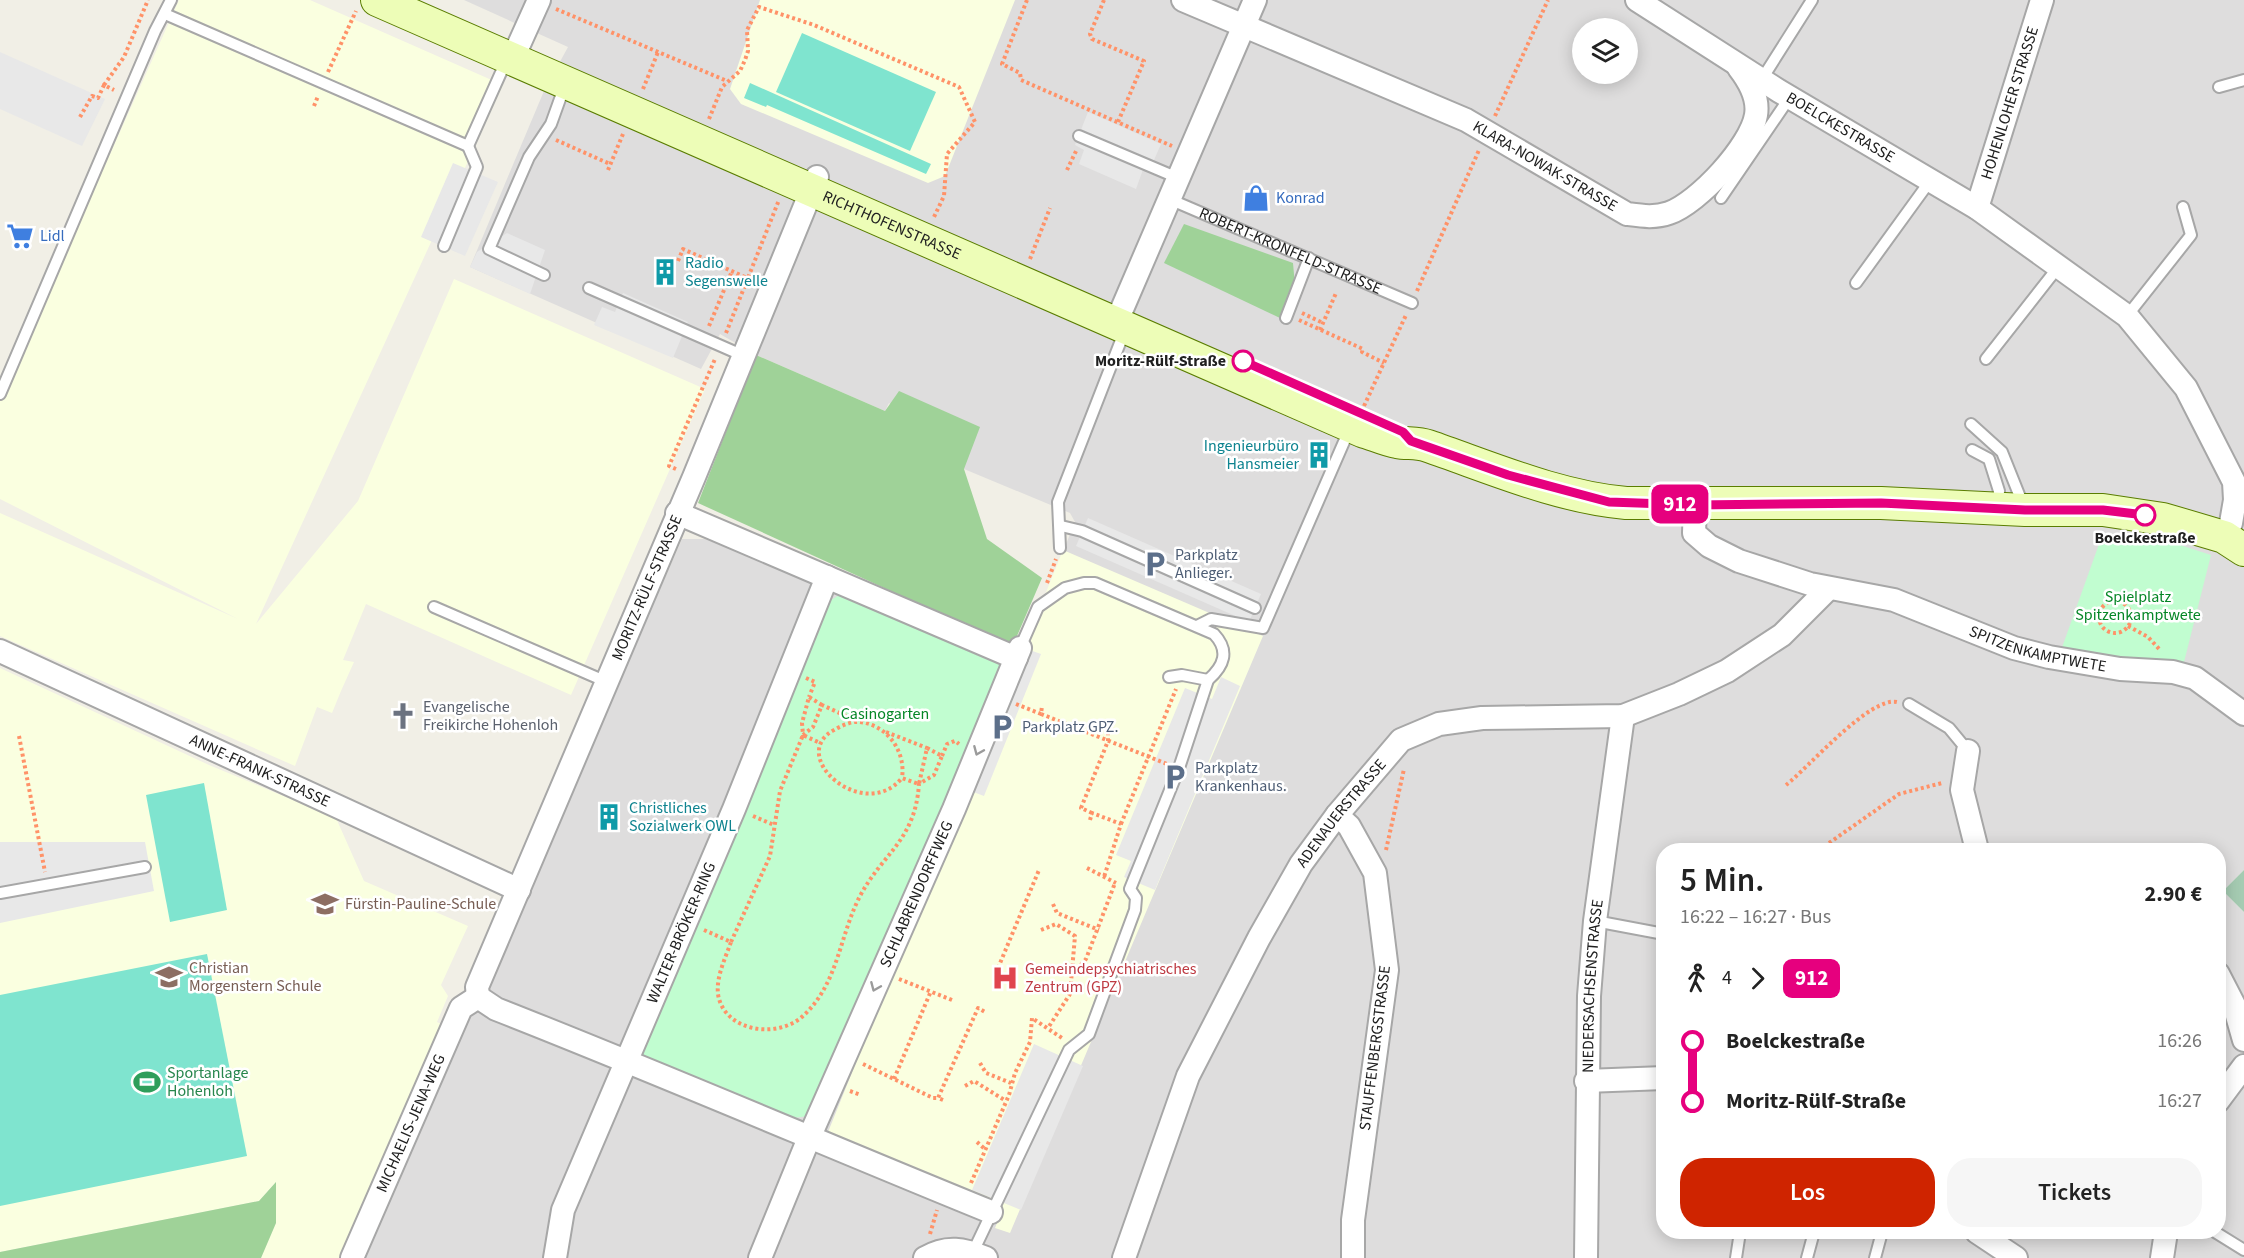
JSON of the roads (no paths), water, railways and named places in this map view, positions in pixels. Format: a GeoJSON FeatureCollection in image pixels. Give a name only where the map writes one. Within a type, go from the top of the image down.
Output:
{"type":"FeatureCollection","features":[{"type":"Feature","properties":{"kind":"street","name":"RICHTHOFENSTRASSE"},"geometry":{"type":"LineString","coordinates":[[413,0],[528,60],[1359,421],[1398,442],[1411,441],[1508,475],[1600,500],[1626,503],[1695,505],[1881,503],[2126,512],[2163,519],[2234,544]]}},
{"type":"Feature","properties":{"kind":"street","name":"KLARA-NOWAK-STRASSE"},"geometry":{"type":"LineString","coordinates":[[1182,0],[1466,120],[1627,214],[1649,217],[1670,213],[1690,201],[1710,182],[1745,141],[1756,115],[1755,94],[1733,60]]}},
{"type":"Feature","properties":{"kind":"street"},"geometry":{"type":"LineString","coordinates":[[1130,322],[1169,199],[1255,0]]}},
{"type":"Feature","properties":{"kind":"street","name":"BOELCKESTRASSE"},"geometry":{"type":"LineString","coordinates":[[1637,0],[1762,79],[1977,208],[2127,316],[2187,388],[2239,480],[2231,523],[2234,544]]}},
{"type":"Feature","properties":{"kind":"street","name":"HOHENLOHER STRASSE"},"geometry":{"type":"LineString","coordinates":[[1977,208],[2042,0]]}},
{"type":"Feature","properties":{"kind":"street","name":"RICHTHOFENSTRASSE"},"geometry":{"type":"LineString","coordinates":[[368,1],[455,29],[801,179]]}},
{"type":"Feature","properties":{"kind":"street"},"geometry":{"type":"LineString","coordinates":[[528,60],[539,1]]}},
{"type":"Feature","properties":{"kind":"street","name":"MORITZ-RÜLF-STRASSE"},"geometry":{"type":"LineString","coordinates":[[478,998],[477,987],[745,356],[801,179]]}},
{"type":"Feature","properties":{"kind":"street","name":"RICHTHOFENSTRASSE"},"geometry":{"type":"LineString","coordinates":[[887,215],[1057,292],[1130,322]]}},
{"type":"Feature","properties":{"kind":"street","name":"SPITZENKAMPTWETE"},"geometry":{"type":"LineString","coordinates":[[1695,505],[1694,533],[1709,546],[1739,561],[1828,589],[1894,600],[2014,648],[2049,657],[2120,669],[2173,672],[2195,678],[2244,714]]}},
{"type":"Feature","properties":{"kind":"street"},"geometry":{"type":"LineString","coordinates":[[677,513],[1018,653]]}},
{"type":"Feature","properties":{"kind":"street","name":"WALTER-BRÖKER-RING"},"geometry":{"type":"LineString","coordinates":[[555,1258],[563,1210],[686,922],[827,576]]}},
{"type":"Feature","properties":{"kind":"street","name":"ADENAUERSTRASSE"},"geometry":{"type":"LineString","coordinates":[[1124,1258],[1188,1076],[1300,864],[1337,814],[1401,740],[1439,724],[1482,718],[1623,716],[1679,694],[1727,671],[1782,635],[1828,589]]}},
{"type":"Feature","properties":{"kind":"street","name":"ANNE-FRANK-STRASSE"},"geometry":{"type":"LineString","coordinates":[[0,651],[519,890]]}},
{"type":"Feature","properties":{"kind":"street","name":"SCHLABRENDORFFWEG"},"geometry":{"type":"LineString","coordinates":[[809,1138],[954,809],[1018,653]]}},
{"type":"Feature","properties":{"kind":"street","name":"NIEDERSACHSENSTRASSE"},"geometry":{"type":"LineString","coordinates":[[1586,1258],[1586,1081],[1589,996],[1595,921],[1623,716]]}},
{"type":"Feature","properties":{"kind":"street"},"geometry":{"type":"LineString","coordinates":[[1968,751],[1962,790],[1975,843]]}},
{"type":"Feature","properties":{"kind":"street","name":"STAUFFENBERGSTRASSE"},"geometry":{"type":"LineString","coordinates":[[1337,814],[1349,826],[1375,873],[1387,970],[1353,1220],[1353,1258]]}},
{"type":"Feature","properties":{"kind":"street"},"geometry":{"type":"LineString","coordinates":[[2226,990],[2234,1005],[2244,1040]]}},
{"type":"Feature","properties":{"kind":"street"},"geometry":{"type":"LineString","coordinates":[[478,998],[496,1009],[626,1060],[991,1212]]}},
{"type":"Feature","properties":{"kind":"street","name":"MICHAELIS-JENA-WEG"},"geometry":{"type":"LineString","coordinates":[[352,1258],[460,1008],[478,998]]}},
{"type":"Feature","properties":{"kind":"street"},"geometry":{"type":"LineString","coordinates":[[2226,1090],[2244,1066]]}},
{"type":"Feature","properties":{"kind":"street"},"geometry":{"type":"LineString","coordinates":[[1586,1081],[1656,1078]]}},
{"type":"Feature","properties":{"kind":"street"},"geometry":{"type":"LineString","coordinates":[[760,1258],[809,1138]]}},
{"type":"Feature","properties":{"kind":"street"},"geometry":{"type":"LineString","coordinates":[[1988,1239],[2016,1258]]}},
{"type":"Feature","properties":{"kind":"street"},"geometry":{"type":"LineString","coordinates":[[2162,1258],[2165,1239]]}},
{"type":"Feature","properties":{"kind":"street"},"geometry":{"type":"LineString","coordinates":[[930,1255],[959,1248],[980,1255]]}},
{"type":"Feature","properties":{"kind":"lane"},"geometry":{"type":"LineString","coordinates":[[0,394],[38,307],[63,240],[171,0]]}},
{"type":"Feature","properties":{"kind":"lane"},"geometry":{"type":"LineString","coordinates":[[1762,79],[1812,0]]}},
{"type":"Feature","properties":{"kind":"lane"},"geometry":{"type":"LineString","coordinates":[[165,14],[468,146],[477,166],[444,246]]}},
{"type":"Feature","properties":{"kind":"lane"},"geometry":{"type":"LineString","coordinates":[[468,146],[528,60]]}},
{"type":"Feature","properties":{"kind":"lane"},"geometry":{"type":"LineString","coordinates":[[528,60],[551,124],[529,157],[489,249],[544,275]]}},
{"type":"Feature","properties":{"kind":"lane"},"geometry":{"type":"LineString","coordinates":[[2219,87],[2244,80]]}},
{"type":"Feature","properties":{"kind":"lane"},"geometry":{"type":"LineString","coordinates":[[1721,198],[1791,96]]}},
{"type":"Feature","properties":{"kind":"lane"},"geometry":{"type":"LineString","coordinates":[[1080,137],[1178,178]]}},
{"type":"Feature","properties":{"kind":"lane"},"geometry":{"type":"LineString","coordinates":[[1856,283],[1930,181]]}},
{"type":"Feature","properties":{"kind":"lane","name":"ROBERT-KRONFELD-STRASSE"},"geometry":{"type":"LineString","coordinates":[[1169,199],[1412,303]]}},
{"type":"Feature","properties":{"kind":"lane"},"geometry":{"type":"LineString","coordinates":[[2127,316],[2191,235],[2183,207]]}},
{"type":"Feature","properties":{"kind":"lane"},"geometry":{"type":"LineString","coordinates":[[1288,313],[1309,258]]}},
{"type":"Feature","properties":{"kind":"lane"},"geometry":{"type":"LineString","coordinates":[[1986,358],[2059,266]]}},
{"type":"Feature","properties":{"kind":"lane"},"geometry":{"type":"LineString","coordinates":[[589,288],[745,356]]}},
{"type":"Feature","properties":{"kind":"lane"},"geometry":{"type":"LineString","coordinates":[[1060,548],[1061,526],[1058,502],[1130,322]]}},
{"type":"Feature","properties":{"kind":"lane"},"geometry":{"type":"LineString","coordinates":[[1197,626],[1210,619],[1263,628],[1359,421]]}},
{"type":"Feature","properties":{"kind":"lane"},"geometry":{"type":"LineString","coordinates":[[1971,424],[2002,452],[2011,509]]}},
{"type":"Feature","properties":{"kind":"lane"},"geometry":{"type":"LineString","coordinates":[[1972,450],[1989,459],[1999,491],[2011,509]]}},
{"type":"Feature","properties":{"kind":"lane"},"geometry":{"type":"LineString","coordinates":[[1061,526],[1082,531],[1255,608]]}},
{"type":"Feature","properties":{"kind":"lane"},"geometry":{"type":"LineString","coordinates":[[980,1255],[991,1212],[1069,1050],[1089,1034],[1135,910],[1136,898],[1130,889],[1179,768],[1208,680],[1222,666],[1224,649],[1214,634],[1095,583],[1084,583],[1065,588],[1038,607],[1018,653]]}},
{"type":"Feature","properties":{"kind":"lane"},"geometry":{"type":"LineString","coordinates":[[434,608],[607,682]]}},
{"type":"Feature","properties":{"kind":"lane"},"geometry":{"type":"LineString","coordinates":[[1169,677],[1182,675],[1208,680]]}},
{"type":"Feature","properties":{"kind":"lane"},"geometry":{"type":"LineString","coordinates":[[1909,704],[1949,728],[1968,751]]}},
{"type":"Feature","properties":{"kind":"lane"},"geometry":{"type":"LineString","coordinates":[[0,893],[145,867]]}},
{"type":"Feature","properties":{"kind":"lane"},"geometry":{"type":"LineString","coordinates":[[1595,921],[1656,932]]}},
{"type":"Feature","properties":{"kind":"lane"},"geometry":{"type":"LineString","coordinates":[[1736,1258],[1739,1239]]}},
{"type":"Feature","properties":{"kind":"lane"},"geometry":{"type":"LineString","coordinates":[[1807,1258],[1812,1239]]}},
{"type":"Feature","properties":{"kind":"lane"},"geometry":{"type":"LineString","coordinates":[[1875,1258],[1880,1239]]}},
{"type":"Feature","properties":{"kind":"lane"},"geometry":{"type":"LineString","coordinates":[[2226,1239],[2244,1250]]}},
{"type":"Feature","properties":{"kind":"place","name":"Konrad"},"geometry":{"type":"Point","coordinates":[1256,198]}},
{"type":"Feature","properties":{"kind":"place","name":"Lidl"},"geometry":{"type":"Point","coordinates":[20,236]}},
{"type":"Feature","properties":{"kind":"place","name":"Radio Segenswelle"},"geometry":{"type":"Point","coordinates":[665,272]}},
{"type":"Feature","properties":{"kind":"place","name":"Moritz-Rülf-Straße"},"geometry":{"type":"Point","coordinates":[1243,361]}},
{"type":"Feature","properties":{"kind":"place","name":"Ingenieurbüro Hansmeier"},"geometry":{"type":"Point","coordinates":[1319,455]}},
{"type":"Feature","properties":{"kind":"place","name":"Boelckestraße"},"geometry":{"type":"Point","coordinates":[2145,515]}},
{"type":"Feature","properties":{"kind":"place","name":"Parkplatz Anlieger."},"geometry":{"type":"Point","coordinates":[1155,564]}},
{"type":"Feature","properties":{"kind":"place","name":"Evangelische Freikirche Hohenloh"},"geometry":{"type":"Point","coordinates":[403,716]}},
{"type":"Feature","properties":{"kind":"place","name":"Parkplatz GPZ."},"geometry":{"type":"Point","coordinates":[1002,727]}},
{"type":"Feature","properties":{"kind":"place","name":"Parkplatz Krankenhaus."},"geometry":{"type":"Point","coordinates":[1175,777]}},
{"type":"Feature","properties":{"kind":"place","name":"Christliches Sozialwerk OWL"},"geometry":{"type":"Point","coordinates":[609,817]}},
{"type":"Feature","properties":{"kind":"place","name":"Fürstin-Pauline-Schule"},"geometry":{"type":"Point","coordinates":[325,904]}},
{"type":"Feature","properties":{"kind":"place","name":"Christian Morgenstern Schule"},"geometry":{"type":"Point","coordinates":[169,977]}},
{"type":"Feature","properties":{"kind":"place","name":"Gemeindepsychiatrisches Zentrum (GPZ)"},"geometry":{"type":"Point","coordinates":[1005,978]}},
{"type":"Feature","properties":{"kind":"place","name":"Sportanlage Hohenloh"},"geometry":{"type":"Point","coordinates":[147,1082]}},
{"type":"Feature","properties":{"kind":"park label","name":"Spielplatz Spitzenkamptwete"},"geometry":{"type":"Point","coordinates":[2138,606]}},
{"type":"Feature","properties":{"kind":"park label","name":"Casinogarten"},"geometry":{"type":"Point","coordinates":[885,714]}}]}
